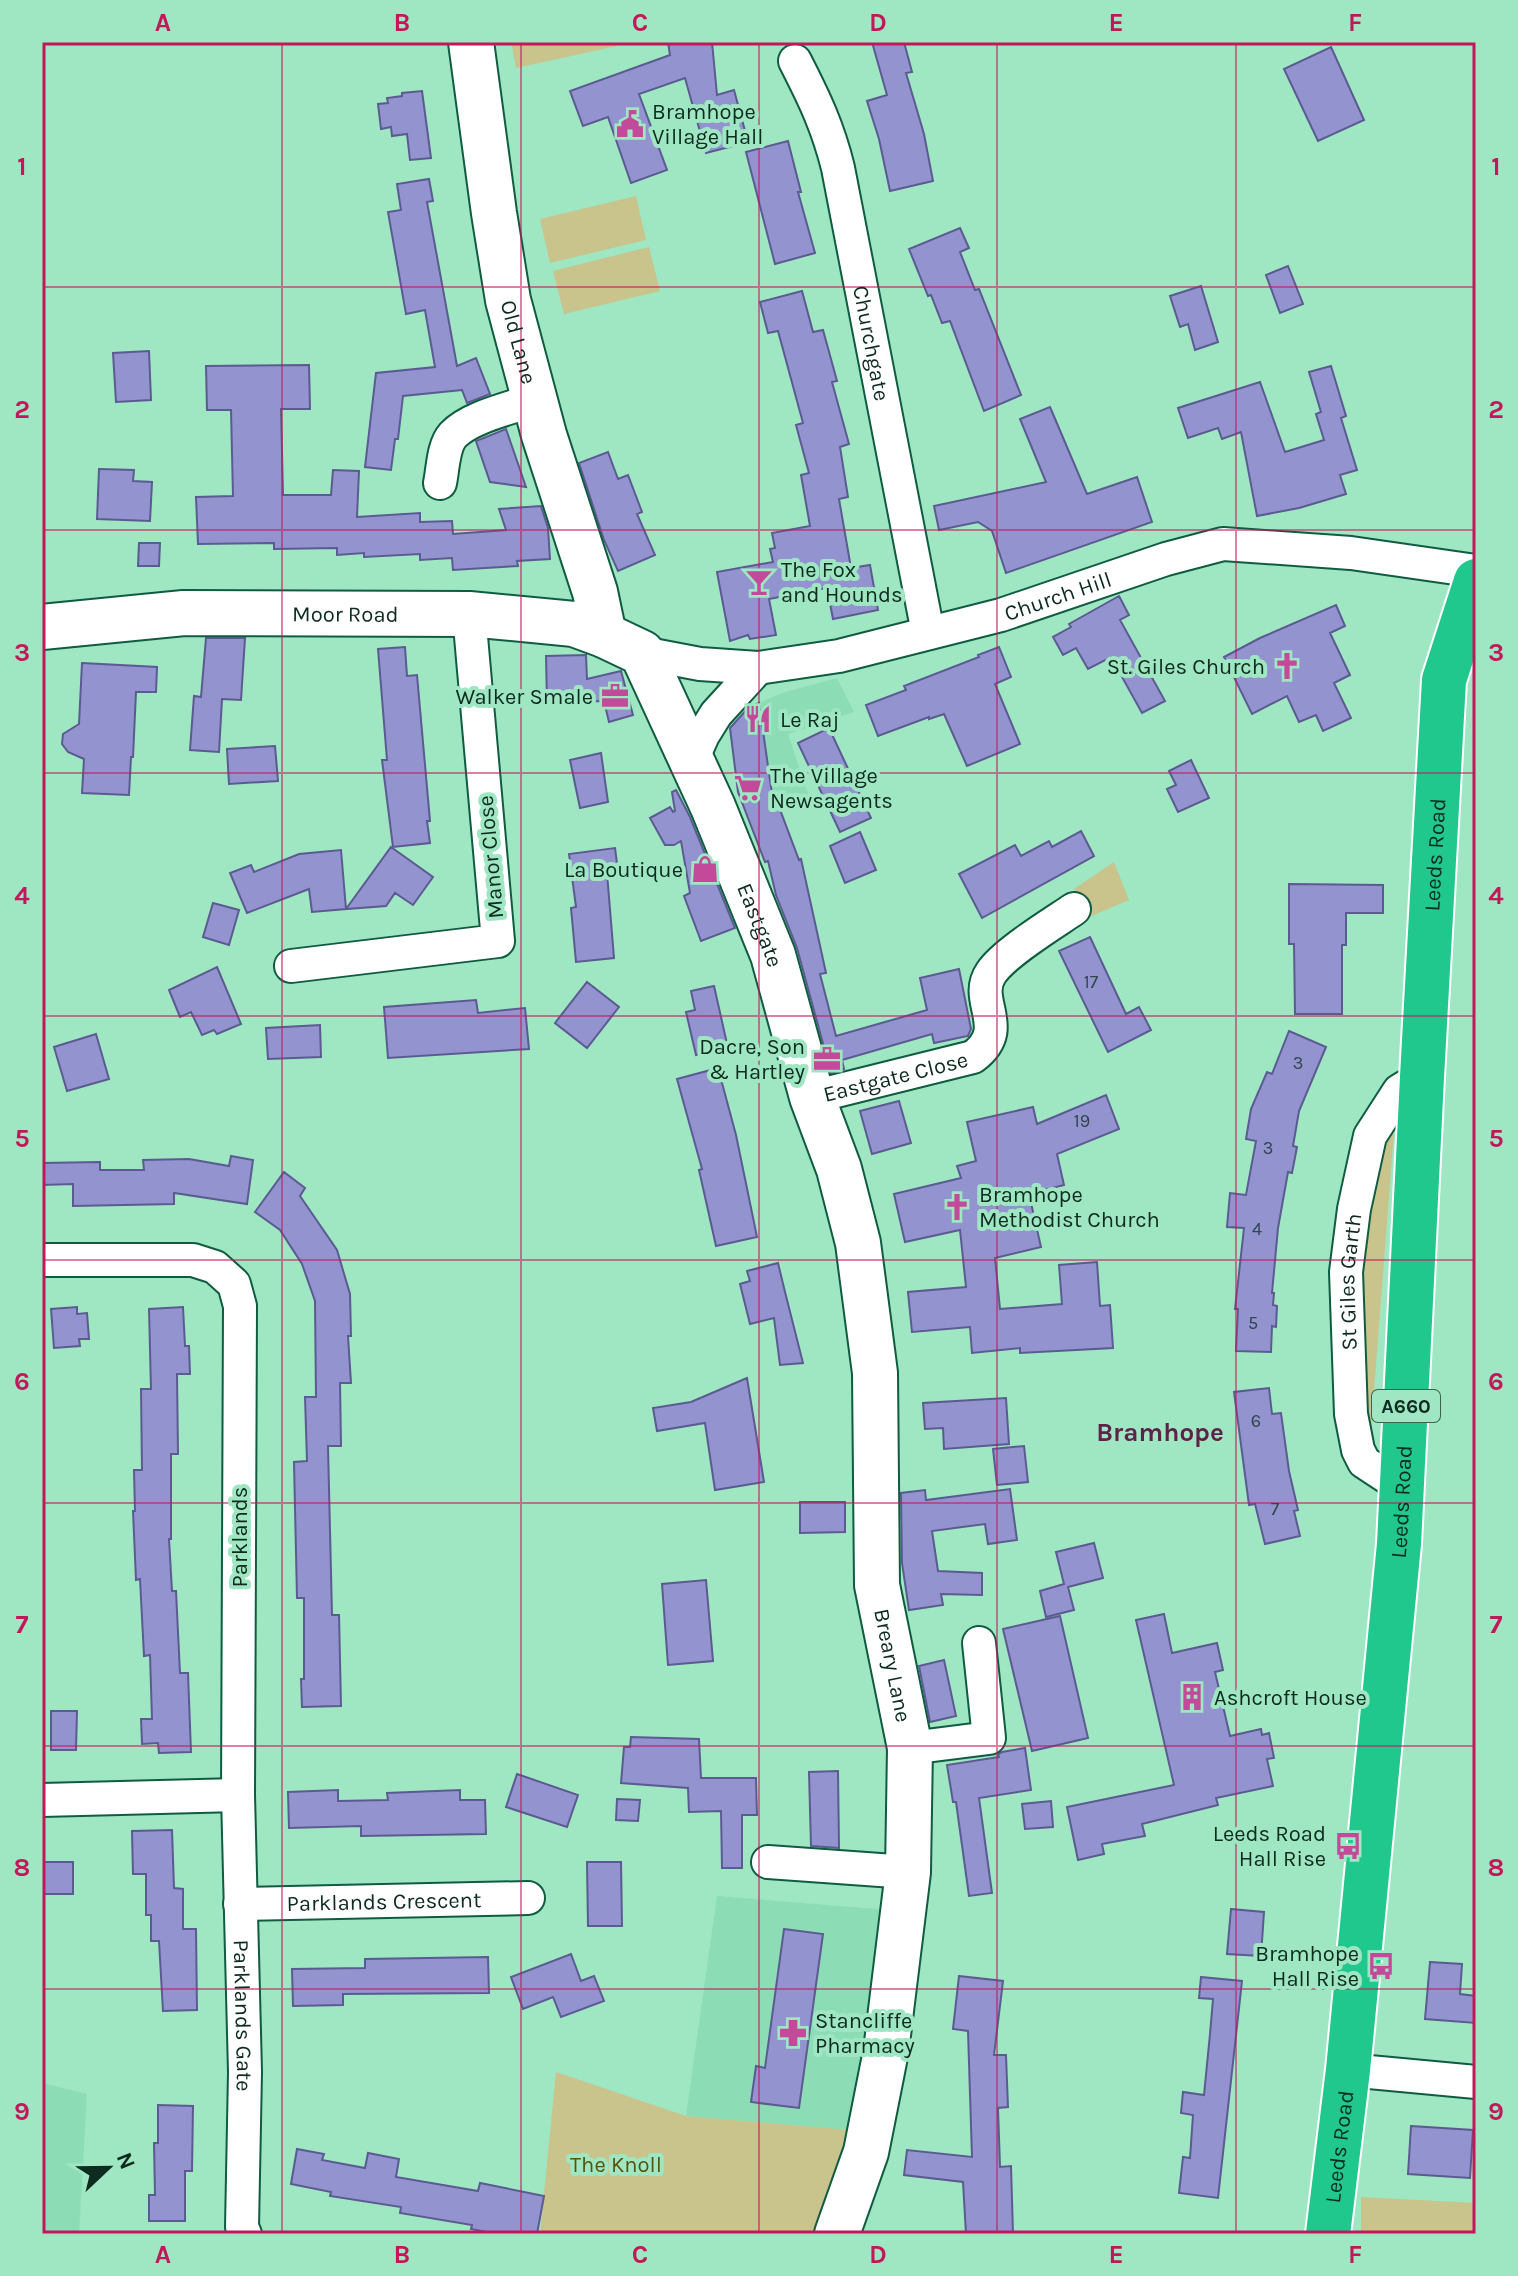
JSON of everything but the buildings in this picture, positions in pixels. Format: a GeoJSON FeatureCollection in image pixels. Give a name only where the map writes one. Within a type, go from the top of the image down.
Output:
{"type":"FeatureCollection","features":[{"type":"Feature","properties":{"kind":"highway","name":"Leeds Road"},"geometry":{"type":"LineString","coordinates":[[1328,2234],[1348,2070],[1399,1544],[1444,680],[1476,581]]}},
{"type":"Feature","properties":{"kind":"street","name":"Old Lane"},"geometry":{"type":"LineString","coordinates":[[471,42],[511,314],[534,400],[595,592],[623,644]]}},
{"type":"Feature","properties":{"kind":"street","name":"Churchgate"},"geometry":{"type":"LineString","coordinates":[[795,61],[829,132],[838,168],[928,633]]}},
{"type":"Feature","properties":{"kind":"street"},"geometry":{"type":"LineString","coordinates":[[440,483],[452,436],[472,422],[534,400]]}},
{"type":"Feature","properties":{"kind":"street","name":"Church Hill"},"geometry":{"type":"LineString","coordinates":[[623,644],[700,664],[758,668],[839,656],[1001,615],[1166,559],[1223,544],[1351,553],[1476,571]]}},
{"type":"Feature","properties":{"kind":"street","name":"Moor Road"},"geometry":{"type":"LineString","coordinates":[[42,627],[184,613],[469,614],[574,624],[623,644]]}},
{"type":"Feature","properties":{"kind":"street","name":"Manor Close"},"geometry":{"type":"LineString","coordinates":[[291,966],[498,941],[469,614]]}},
{"type":"Feature","properties":{"kind":"street","name":"Eastgate"},"geometry":{"type":"LineString","coordinates":[[623,644],[692,760],[713,807],[773,955],[812,1097]]}},
{"type":"Feature","properties":{"kind":"street"},"geometry":{"type":"LineString","coordinates":[[692,760],[716,714],[758,668]]}},
{"type":"Feature","properties":{"kind":"street","name":"Eastgate Close"},"geometry":{"type":"LineString","coordinates":[[812,1097],[973,1057],[986,1047],[990,1035],[985,992],[988,975],[1001,961],[1074,909]]}},
{"type":"Feature","properties":{"kind":"street","name":"St Giles Garth"},"geometry":{"type":"LineString","coordinates":[[1402,1487],[1364,1462],[1358,1450],[1351,1414],[1346,1272],[1354,1209],[1370,1136],[1399,1091],[1422,1077]]}},
{"type":"Feature","properties":{"kind":"street","name":"Breary Lane"},"geometry":{"type":"LineString","coordinates":[[812,1097],[839,1169],[858,1243],[875,1373],[877,1585],[910,1748],[908,1872],[886,2051],[866,2152],[837,2234]]}},
{"type":"Feature","properties":{"kind":"street","name":"Parklands"},"geometry":{"type":"LineString","coordinates":[[42,1260],[193,1260],[215,1267],[234,1284],[240,1306],[238,1795]]}},
{"type":"Feature","properties":{"kind":"street"},"geometry":{"type":"LineString","coordinates":[[910,1748],[989,1738],[979,1643]]}},
{"type":"Feature","properties":{"kind":"street"},"geometry":{"type":"LineString","coordinates":[[42,1800],[238,1795]]}},
{"type":"Feature","properties":{"kind":"street","name":"Parklands Gate"},"geometry":{"type":"LineString","coordinates":[[238,1795],[245,2072],[242,2227],[245,2234]]}},
{"type":"Feature","properties":{"kind":"street"},"geometry":{"type":"LineString","coordinates":[[768,1862],[908,1872]]}},
{"type":"Feature","properties":{"kind":"street","name":"Parklands Crescent"},"geometry":{"type":"LineString","coordinates":[[240,1904],[528,1898]]}},
{"type":"Feature","properties":{"kind":"street"},"geometry":{"type":"LineString","coordinates":[[1348,2070],[1476,2082]]}},
{"type":"Feature","properties":{"kind":"shaded area"},"geometry":{"type":"Polygon","coordinates":[[[837,678],[854,712],[788,734],[808,794],[743,802],[738,792],[728,719],[782,693],[837,678]]]}},
{"type":"Feature","properties":{"kind":"shaded area"},"geometry":{"type":"Polygon","coordinates":[[[717,1896],[888,1910],[850,2130],[686,2116],[717,1896]]]}},
{"type":"Feature","properties":{"kind":"shaded area"},"geometry":{"type":"Polygon","coordinates":[[[42,2083],[87,2094],[79,2234],[42,2234],[42,2083]]]}},
{"type":"Feature","properties":{"kind":"green space"},"geometry":{"type":"Polygon","coordinates":[[[511,42],[616,42],[617,46],[516,68],[511,42]]]}},
{"type":"Feature","properties":{"kind":"green space"},"geometry":{"type":"Polygon","coordinates":[[[636,196],[646,240],[550,263],[540,219],[636,196]]]}},
{"type":"Feature","properties":{"kind":"green space"},"geometry":{"type":"Polygon","coordinates":[[[649,247],[660,291],[564,314],[553,271],[649,247]]]}},
{"type":"Feature","properties":{"kind":"green space"},"geometry":{"type":"Polygon","coordinates":[[[1114,862],[1129,900],[1087,918],[1074,889],[1114,862]]]}},
{"type":"Feature","properties":{"kind":"green space"},"geometry":{"type":"Polygon","coordinates":[[[1394,1131],[1370,1442],[1364,1435],[1360,1279],[1376,1167],[1385,1134],[1394,1131]]]}},
{"type":"Feature","properties":{"kind":"green space","name":"The Knoll"},"geometry":{"type":"Polygon","coordinates":[[[556,2072],[686,2116],[850,2130],[832,2199],[816,2234],[540,2234],[556,2072]]]}},
{"type":"Feature","properties":{"kind":"green space"},"geometry":{"type":"Polygon","coordinates":[[[1361,2197],[1476,2203],[1476,2234],[1361,2234],[1361,2197]]]}},
{"type":"Feature","properties":{"kind":"place","name":"Bramhope Village Hall"},"geometry":{"type":"Point","coordinates":[630,124]}},
{"type":"Feature","properties":{"kind":"place","name":"The Fox and Hounds"},"geometry":{"type":"Point","coordinates":[759,582]}},
{"type":"Feature","properties":{"kind":"place","name":"St. Giles Church"},"geometry":{"type":"Point","coordinates":[1287,666]}},
{"type":"Feature","properties":{"kind":"place","name":"Walker Smale"},"geometry":{"type":"Point","coordinates":[615,696]}},
{"type":"Feature","properties":{"kind":"place","name":"Le Raj"},"geometry":{"type":"Point","coordinates":[758,719]}},
{"type":"Feature","properties":{"kind":"place","name":"The Village Newsagents"},"geometry":{"type":"Point","coordinates":[748,788]}},
{"type":"Feature","properties":{"kind":"place","name":"La Boutique"},"geometry":{"type":"Point","coordinates":[705,869]}},
{"type":"Feature","properties":{"kind":"place","name":"Dacre, Son & Hartley"},"geometry":{"type":"Point","coordinates":[827,1059]}},
{"type":"Feature","properties":{"kind":"place","name":"Bramhope Methodist Church"},"geometry":{"type":"Point","coordinates":[957,1207]}},
{"type":"Feature","properties":{"kind":"place","name":"Ashcroft House"},"geometry":{"type":"Point","coordinates":[1192,1697]}},
{"type":"Feature","properties":{"kind":"place","name":"Leeds Road Hall Rise"},"geometry":{"type":"Point","coordinates":[1348,1846]}},
{"type":"Feature","properties":{"kind":"place","name":"Bramhope Hall Rise"},"geometry":{"type":"Point","coordinates":[1381,1966]}},
{"type":"Feature","properties":{"kind":"place","name":"Stancliffe Pharmacy"},"geometry":{"type":"Point","coordinates":[793,2033]}},
{"type":"Feature","properties":{"kind":"district","name":"Bramhope"},"geometry":{"type":"Point","coordinates":[1160,1432]}}]}
